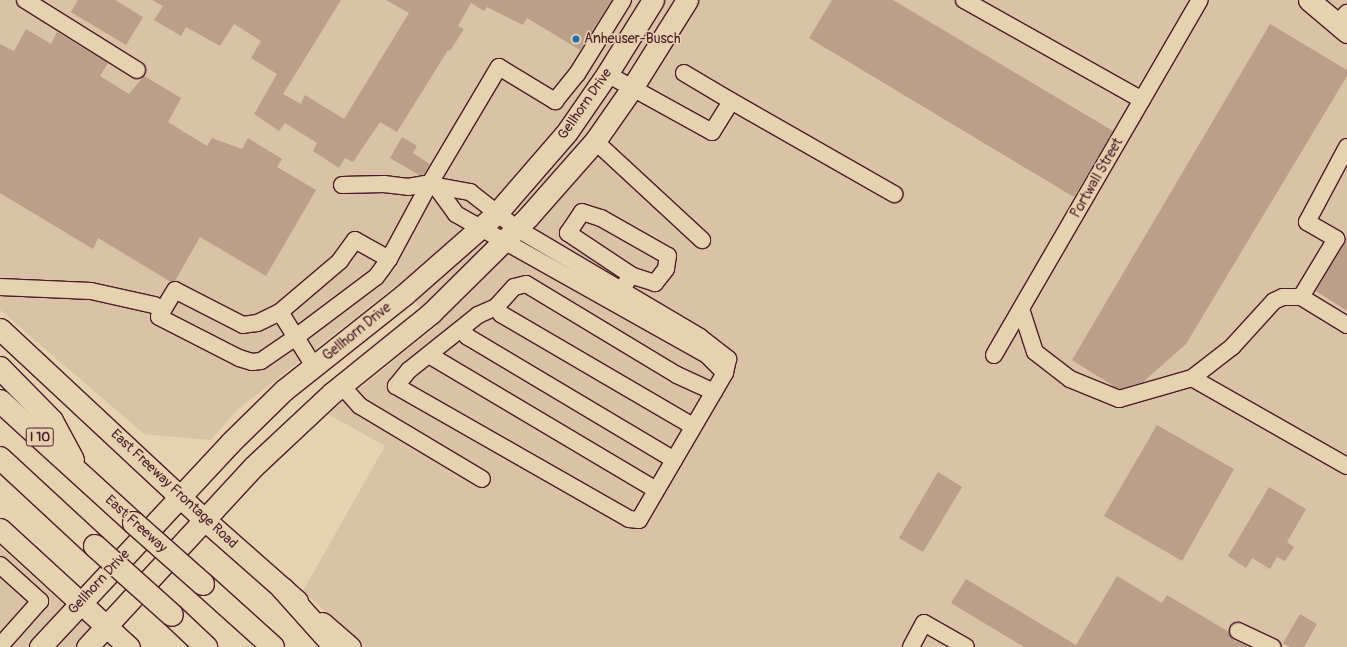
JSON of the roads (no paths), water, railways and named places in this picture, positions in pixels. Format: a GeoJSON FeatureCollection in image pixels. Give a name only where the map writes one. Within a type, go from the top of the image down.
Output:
{"type":"FeatureCollection","features":[{"type":"Feature","properties":{"kind":"highway"},"geometry":{"type":"LineString","coordinates":[[0,368],[52,421],[80,474]]}},
{"type":"Feature","properties":{"kind":"highway","name":"East Freeway"},"geometry":{"type":"LineString","coordinates":[[0,401],[273,647]]}},
{"type":"Feature","properties":{"kind":"highway"},"geometry":{"type":"LineString","coordinates":[[0,458],[206,647]]}},
{"type":"Feature","properties":{"kind":"highway"},"geometry":{"type":"LineString","coordinates":[[282,589],[335,647]]}},
{"type":"Feature","properties":{"kind":"main road","name":"Gellhorn Drive"},"geometry":{"type":"LineString","coordinates":[[40,647],[80,601],[257,417],[320,362],[405,294],[489,221],[567,132],[607,74],[653,0]]}},
{"type":"Feature","properties":{"kind":"main road","name":"Gellhorn Drive"},"geometry":{"type":"LineString","coordinates":[[87,647],[254,466],[342,384],[431,313],[510,234],[595,141],[632,88],[687,0]]}},
{"type":"Feature","properties":{"kind":"main road"},"geometry":{"type":"LineString","coordinates":[[1309,0],[1344,23]]}},
{"type":"Feature","properties":{"kind":"main road","name":"East Freeway Frontage Road"},"geometry":{"type":"LineString","coordinates":[[0,329],[181,496],[204,520],[350,647]]}},
{"type":"Feature","properties":{"kind":"main road"},"geometry":{"type":"LineString","coordinates":[[320,362],[342,384]]}},
{"type":"Feature","properties":{"kind":"main road"},"geometry":{"type":"LineString","coordinates":[[0,529],[129,647]]}},
{"type":"Feature","properties":{"kind":"street"},"geometry":{"type":"LineString","coordinates":[[25,0],[137,70]]}},
{"type":"Feature","properties":{"kind":"street"},"geometry":{"type":"LineString","coordinates":[[389,259],[356,240],[340,261],[280,312],[257,323],[243,325],[175,290],[159,317],[239,358],[252,362],[262,361],[376,277],[389,259],[433,184],[499,67],[555,100],[577,74],[623,0]]}},
{"type":"Feature","properties":{"kind":"street"},"geometry":{"type":"LineString","coordinates":[[964,0],[1142,100]]}},
{"type":"Feature","properties":{"kind":"street","name":"Portwall Street"},"geometry":{"type":"LineString","coordinates":[[994,355],[1200,0]]}},
{"type":"Feature","properties":{"kind":"street"},"geometry":{"type":"LineString","coordinates":[[684,73],[894,194]]}},
{"type":"Feature","properties":{"kind":"street"},"geometry":{"type":"LineString","coordinates":[[607,74],[712,132],[732,101]]}},
{"type":"Feature","properties":{"kind":"street"},"geometry":{"type":"LineString","coordinates":[[595,141],[702,240]]}},
{"type":"Feature","properties":{"kind":"street"},"geometry":{"type":"LineString","coordinates":[[1301,297],[1336,239],[1307,222],[1347,146]]}},
{"type":"Feature","properties":{"kind":"street"},"geometry":{"type":"LineString","coordinates":[[342,185],[384,184],[408,187],[433,184],[470,192],[489,204],[489,221]]}},
{"type":"Feature","properties":{"kind":"street"},"geometry":{"type":"LineString","coordinates":[[433,184],[456,214],[489,221],[616,301],[707,355],[725,373],[714,392],[693,426],[639,520],[629,519],[396,386],[409,370],[478,315],[496,307],[514,287],[526,284],[677,375],[714,392]]}},
{"type":"Feature","properties":{"kind":"street"},"geometry":{"type":"LineString","coordinates":[[582,212],[601,218],[668,256],[666,269],[655,283],[630,275],[568,233],[582,212]]}},
{"type":"Feature","properties":{"kind":"street"},"geometry":{"type":"LineString","coordinates":[[616,301],[630,275]]}},
{"type":"Feature","properties":{"kind":"street"},"geometry":{"type":"LineString","coordinates":[[0,287],[91,291],[154,305],[163,310]]}},
{"type":"Feature","properties":{"kind":"street"},"geometry":{"type":"LineString","coordinates":[[1021,309],[1035,352],[1070,379],[1119,399],[1192,378],[1232,347],[1274,301],[1283,297],[1301,297],[1347,324]]}},
{"type":"Feature","properties":{"kind":"street"},"geometry":{"type":"LineString","coordinates":[[496,307],[501,314],[693,426]]}},
{"type":"Feature","properties":{"kind":"street"},"geometry":{"type":"LineString","coordinates":[[280,312],[296,337],[320,362]]}},
{"type":"Feature","properties":{"kind":"street"},"geometry":{"type":"LineString","coordinates":[[461,330],[468,337],[674,460]]}},
{"type":"Feature","properties":{"kind":"street"},"geometry":{"type":"LineString","coordinates":[[429,355],[656,490]]}},
{"type":"Feature","properties":{"kind":"street"},"geometry":{"type":"LineString","coordinates":[[1192,378],[1347,466]]}},
{"type":"Feature","properties":{"kind":"street"},"geometry":{"type":"LineString","coordinates":[[342,384],[360,406],[482,478]]}},
{"type":"Feature","properties":{"kind":"street"},"geometry":{"type":"LineString","coordinates":[[0,565],[40,601],[0,646]]}},
{"type":"Feature","properties":{"kind":"street"},"geometry":{"type":"LineString","coordinates":[[911,647],[924,623],[966,647]]}},
{"type":"Feature","properties":{"kind":"street"},"geometry":{"type":"LineString","coordinates":[[1238,632],[1272,647]]}},
{"type":"Feature","properties":{"kind":"place","name":"Anheuser-Busch"},"geometry":{"type":"Point","coordinates":[576,39]}}]}
